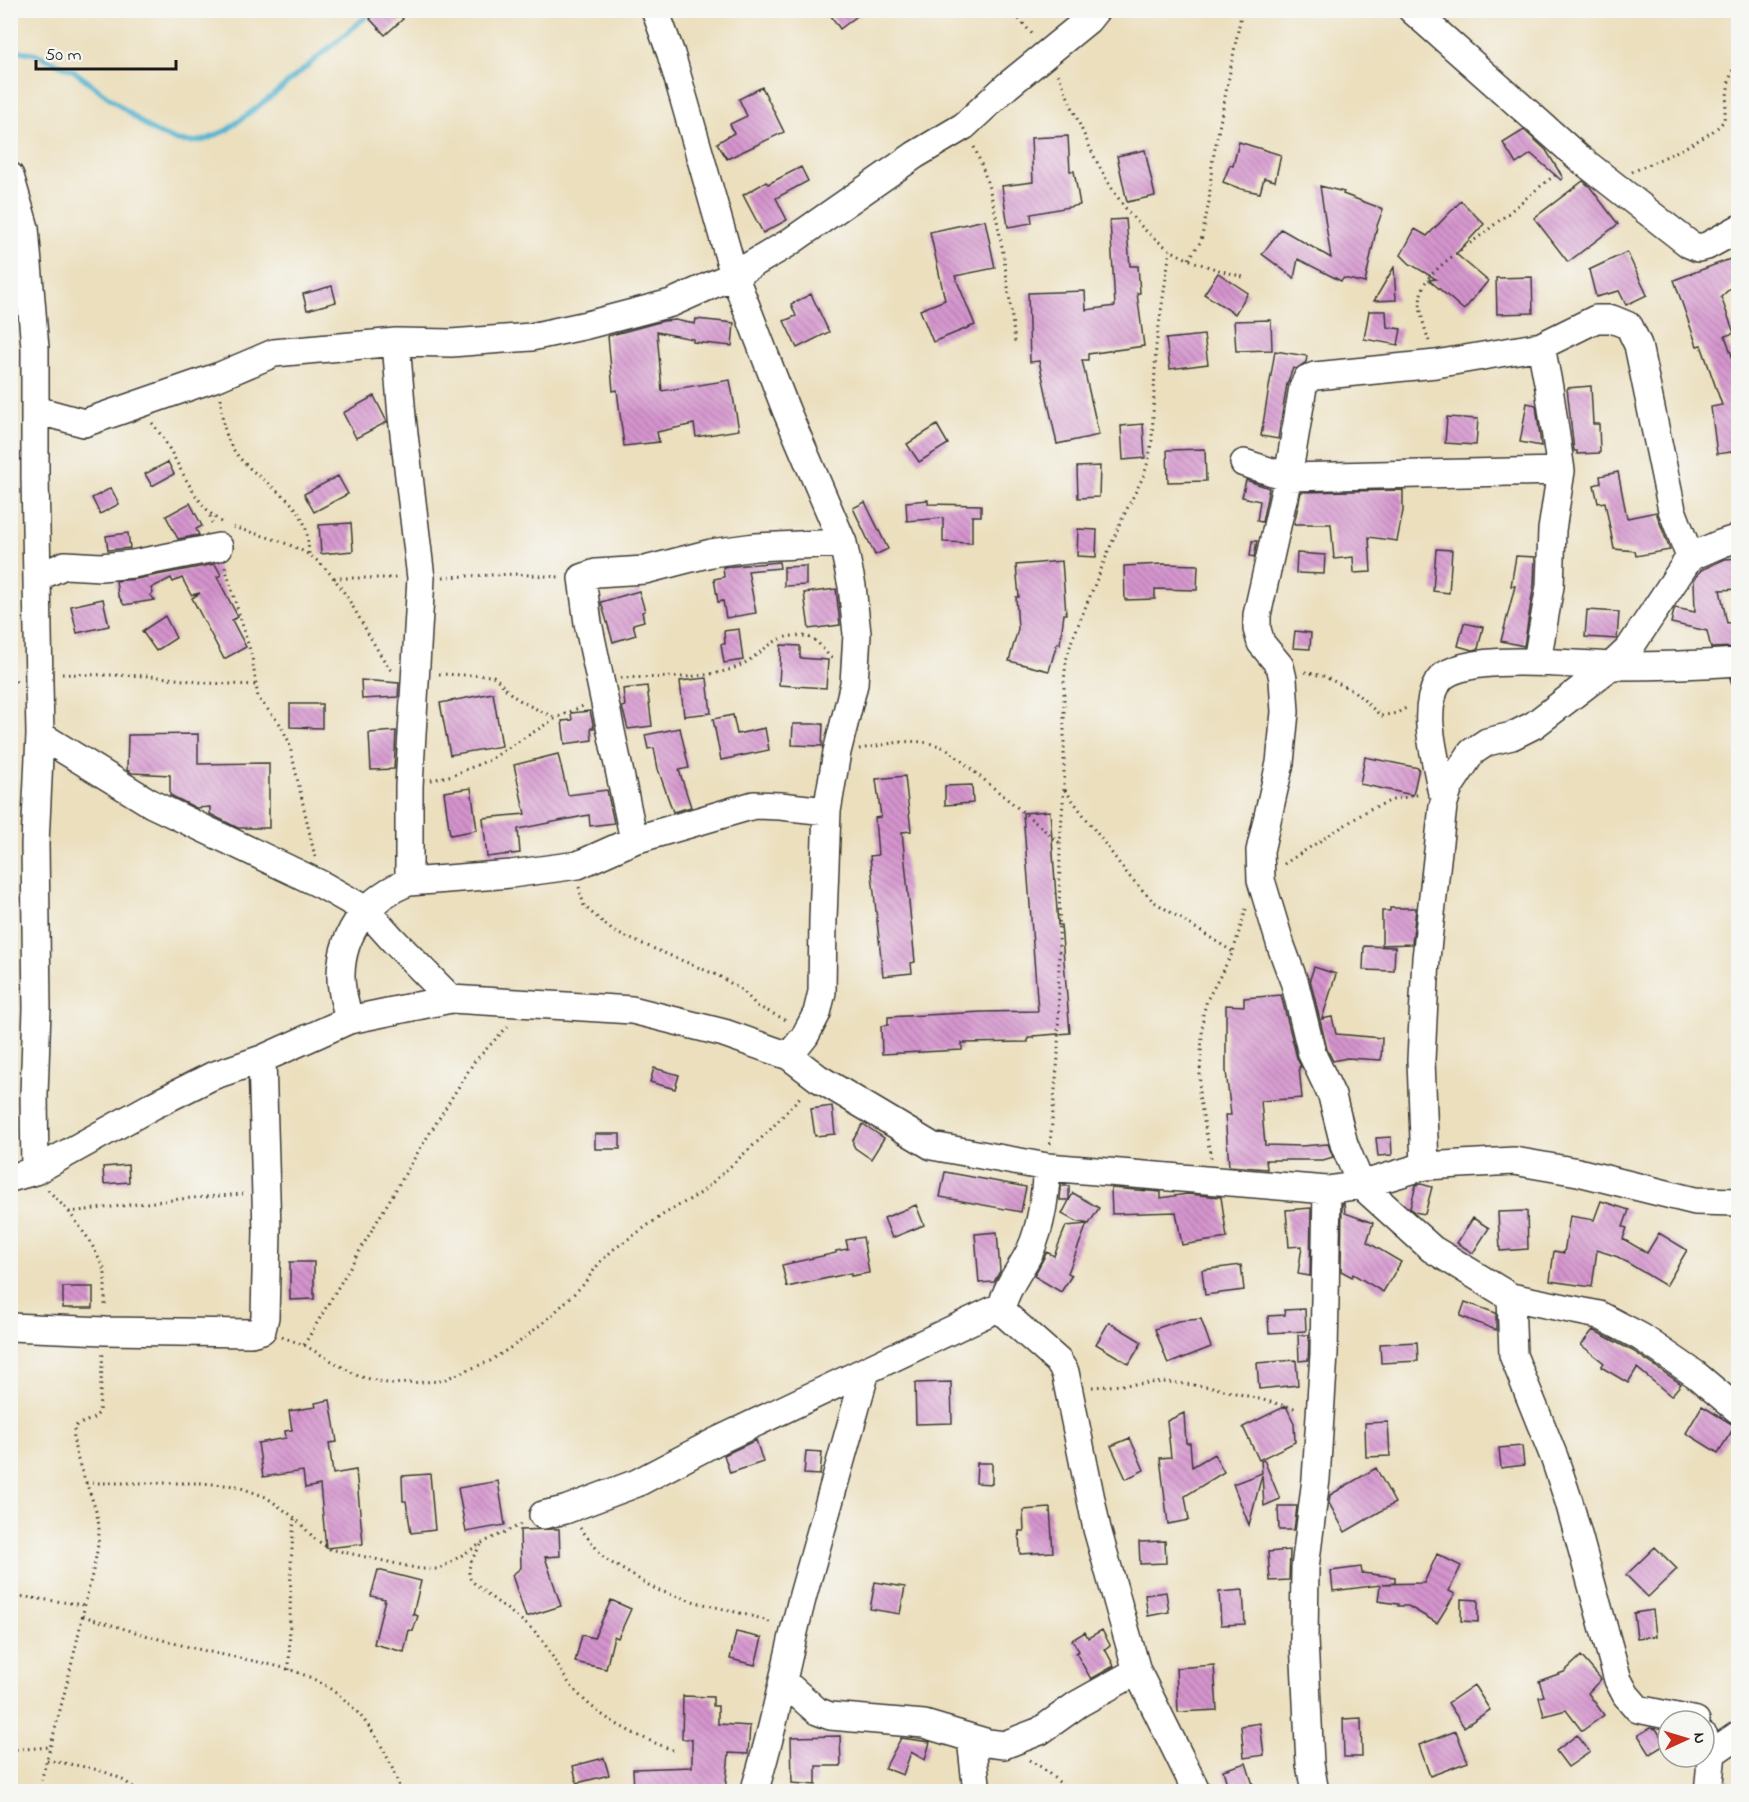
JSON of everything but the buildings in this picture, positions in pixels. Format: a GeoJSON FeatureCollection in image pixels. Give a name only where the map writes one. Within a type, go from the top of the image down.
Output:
{"type":"FeatureCollection","features":[{"type":"Feature","properties":{"kind":"street"},"geometry":{"type":"LineString","coordinates":[[655,10],[671,54],[734,275],[786,410],[843,543],[852,586],[857,634],[854,684],[837,752],[827,811],[822,992],[817,1013],[797,1046]]}},
{"type":"Feature","properties":{"kind":"street"},"geometry":{"type":"LineString","coordinates":[[36,410],[84,423],[220,376],[274,353],[396,342],[451,343],[531,337],[671,303],[734,275],[787,244],[906,161],[964,126],[1007,86],[1088,20],[1096,10]]}},
{"type":"Feature","properties":{"kind":"street"},"geometry":{"type":"LineString","coordinates":[[1412,10],[1579,158],[1689,244],[1698,249],[1738,229]]}},
{"type":"Feature","properties":{"kind":"street"},"geometry":{"type":"LineString","coordinates":[[10,177],[25,228],[35,348],[36,410],[35,476],[40,735],[35,844],[37,1009],[34,1094],[23,1175]]}},
{"type":"Feature","properties":{"kind":"street"},"geometry":{"type":"LineString","coordinates":[[1690,557],[1672,510],[1638,345],[1629,326],[1612,319],[1596,319],[1541,346],[1436,364],[1315,376],[1307,379],[1303,387],[1288,477],[1257,615],[1257,629],[1261,643],[1280,666],[1285,712],[1280,763],[1260,850],[1261,880],[1295,984],[1312,1054],[1332,1096],[1344,1144],[1361,1185],[1432,1250],[1511,1297],[1599,1315],[1641,1337],[1695,1374],[1738,1410]]}},
{"type":"Feature","properties":{"kind":"street"},"geometry":{"type":"LineString","coordinates":[[396,342],[402,417],[421,578],[409,786],[409,882]]}},
{"type":"Feature","properties":{"kind":"street"},"geometry":{"type":"LineString","coordinates":[[1537,661],[1550,586],[1552,530],[1561,471],[1541,346]]}},
{"type":"Feature","properties":{"kind":"street"},"geometry":{"type":"LineString","coordinates":[[1244,463],[1288,477],[1561,471]]}},
{"type":"Feature","properties":{"kind":"street"},"geometry":{"type":"LineString","coordinates":[[1425,1166],[1421,1060],[1426,958],[1443,806],[1449,787],[1472,752],[1487,742],[1512,736],[1534,725],[1611,666],[1629,649],[1690,557],[1738,538]]}},
{"type":"Feature","properties":{"kind":"street"},"geometry":{"type":"LineString","coordinates":[[634,840],[588,623],[582,578],[596,573],[645,570],[711,553],[755,547],[843,543]]}},
{"type":"Feature","properties":{"kind":"street"},"geometry":{"type":"LineString","coordinates":[[38,577],[64,565],[101,567],[134,564],[219,547]]}},
{"type":"Feature","properties":{"kind":"street"},"geometry":{"type":"LineString","coordinates":[[1441,789],[1430,725],[1431,698],[1445,674],[1458,669],[1537,661],[1611,666],[1738,662]]}},
{"type":"Feature","properties":{"kind":"street"},"geometry":{"type":"LineString","coordinates":[[40,735],[152,804],[322,885],[366,910],[452,999]]}},
{"type":"Feature","properties":{"kind":"street"},"geometry":{"type":"LineString","coordinates":[[349,1020],[341,987],[342,964],[350,933],[366,910],[385,892],[409,882],[578,866],[634,840],[754,805],[827,811]]}},
{"type":"Feature","properties":{"kind":"street"},"geometry":{"type":"LineString","coordinates":[[23,1175],[212,1076],[262,1059],[349,1020],[452,999],[632,1010],[724,1033],[797,1046],[818,1078],[932,1146],[1047,1167],[1327,1190],[1361,1185],[1425,1166],[1514,1161],[1578,1172],[1695,1201],[1738,1202]]}},
{"type":"Feature","properties":{"kind":"street"},"geometry":{"type":"LineString","coordinates":[[10,1327],[251,1333],[262,1330],[265,1317],[265,1193],[262,1059]]}},
{"type":"Feature","properties":{"kind":"street"},"geometry":{"type":"LineString","coordinates":[[1047,1167],[1041,1218],[1034,1240],[1008,1289],[1002,1306],[1006,1315],[1058,1361],[1065,1372],[1098,1529],[1137,1671],[1197,1791]]}},
{"type":"Feature","properties":{"kind":"street"},"geometry":{"type":"LineString","coordinates":[[1315,1791],[1310,1764],[1304,1628],[1305,1568],[1316,1479],[1324,1354],[1327,1190]]}},
{"type":"Feature","properties":{"kind":"street"},"geometry":{"type":"LineString","coordinates":[[1511,1297],[1513,1355],[1554,1457],[1569,1502],[1618,1680],[1626,1695],[1638,1709],[1656,1713]]}},
{"type":"Feature","properties":{"kind":"street"},"geometry":{"type":"LineString","coordinates":[[554,1513],[637,1484],[715,1442],[1002,1306]]}},
{"type":"Feature","properties":{"kind":"street"},"geometry":{"type":"LineString","coordinates":[[754,1791],[765,1758],[784,1682],[793,1632],[866,1371]]}},
{"type":"Feature","properties":{"kind":"street"},"geometry":{"type":"LineString","coordinates":[[784,1682],[817,1711],[830,1716],[924,1724],[971,1739],[1004,1745],[1040,1731],[1078,1704],[1137,1671]]}},
{"type":"Feature","properties":{"kind":"street"},"geometry":{"type":"LineString","coordinates":[[1716,1742],[1738,1736]]}},
{"type":"Feature","properties":{"kind":"street"},"geometry":{"type":"LineString","coordinates":[[971,1739],[977,1791]]}},
{"type":"Feature","properties":{"kind":"street"},"geometry":{"type":"LineString","coordinates":[[1708,1769],[1708,1791]]}},
{"type":"Feature","properties":{"kind":"path"},"geometry":{"type":"LineString","coordinates":[[1011,10],[1049,53],[1095,157],[1114,193],[1132,218],[1170,250],[1189,259],[1246,278]]}},
{"type":"Feature","properties":{"kind":"path"},"geometry":{"type":"LineString","coordinates":[[1189,259],[1201,241],[1209,202],[1212,164],[1242,10]]}},
{"type":"Feature","properties":{"kind":"path"},"geometry":{"type":"LineString","coordinates":[[1610,183],[1698,140],[1721,126],[1724,120],[1729,80],[1738,57]]}},
{"type":"Feature","properties":{"kind":"path"},"geometry":{"type":"LineString","coordinates":[[964,126],[979,158],[990,198],[1004,259],[1016,342]]}},
{"type":"Feature","properties":{"kind":"path"},"geometry":{"type":"LineString","coordinates":[[1436,364],[1421,316],[1420,306],[1425,283],[1449,260],[1535,189],[1579,158]]}},
{"type":"Feature","properties":{"kind":"path"},"geometry":{"type":"LineString","coordinates":[[1047,1167],[1058,1057],[1060,843],[1064,788],[1066,661],[1076,629],[1120,523],[1144,475],[1149,458],[1152,440],[1156,346],[1170,250]]}},
{"type":"Feature","properties":{"kind":"path"},"geometry":{"type":"LineString","coordinates":[[220,376],[221,421],[225,435],[235,453],[247,467],[290,502],[300,514],[305,524],[309,555]]}},
{"type":"Feature","properties":{"kind":"path"},"geometry":{"type":"LineString","coordinates":[[136,405],[154,426],[210,516],[252,657],[258,698],[280,724],[289,742],[322,885]]}},
{"type":"Feature","properties":{"kind":"path"},"geometry":{"type":"LineString","coordinates":[[210,516],[226,525],[272,539],[309,555],[334,578],[382,659],[415,700]]}},
{"type":"Feature","properties":{"kind":"path"},"geometry":{"type":"LineString","coordinates":[[334,578],[421,578],[514,574],[582,578]]}},
{"type":"Feature","properties":{"kind":"path"},"geometry":{"type":"LineString","coordinates":[[409,786],[453,775],[489,760],[556,718],[603,697],[620,678],[708,675],[736,667],[758,656],[778,638],[794,635],[819,642],[826,654],[838,664],[839,679],[854,684]]}},
{"type":"Feature","properties":{"kind":"path"},"geometry":{"type":"LineString","coordinates":[[1280,666],[1323,676],[1341,683],[1354,691],[1381,716],[1397,713],[1431,698]]}},
{"type":"Feature","properties":{"kind":"path"},"geometry":{"type":"LineString","coordinates":[[416,673],[493,676],[523,702],[556,718]]}},
{"type":"Feature","properties":{"kind":"path"},"geometry":{"type":"LineString","coordinates":[[39,674],[151,676],[207,683],[257,685]]}},
{"type":"Feature","properties":{"kind":"path"},"geometry":{"type":"LineString","coordinates":[[837,752],[911,741],[930,742],[947,749],[1060,843]]}},
{"type":"Feature","properties":{"kind":"path"},"geometry":{"type":"LineString","coordinates":[[1064,788],[1128,875],[1153,901],[1233,952]]}},
{"type":"Feature","properties":{"kind":"path"},"geometry":{"type":"LineString","coordinates":[[1214,1181],[1211,1151],[1199,1095],[1201,1030],[1207,1000],[1233,952],[1251,896],[1261,880],[1317,841],[1370,809],[1393,800],[1441,789]]}},
{"type":"Feature","properties":{"kind":"path"},"geometry":{"type":"LineString","coordinates":[[578,866],[581,900],[584,906],[602,923],[614,932],[719,976],[742,991],[757,1006],[784,1018],[797,1046]]}},
{"type":"Feature","properties":{"kind":"path"},"geometry":{"type":"LineString","coordinates":[[529,1003],[474,1062],[304,1345],[358,1376],[391,1384],[440,1381],[490,1361],[522,1340],[550,1317],[614,1250],[664,1214],[701,1193],[768,1132],[818,1078]]}},
{"type":"Feature","properties":{"kind":"path"},"geometry":{"type":"LineString","coordinates":[[23,1175],[51,1195],[69,1212],[90,1241],[105,1272],[105,1331],[99,1413],[94,1419],[75,1426],[74,1432],[86,1483],[98,1514],[98,1548],[38,1791]]}},
{"type":"Feature","properties":{"kind":"path"},"geometry":{"type":"LineString","coordinates":[[69,1212],[180,1199],[265,1193]]}},
{"type":"Feature","properties":{"kind":"path"},"geometry":{"type":"LineString","coordinates":[[1069,1388],[1167,1382],[1212,1387],[1320,1416]]}},
{"type":"Feature","properties":{"kind":"path"},"geometry":{"type":"LineString","coordinates":[[86,1483],[201,1483],[236,1486],[266,1497],[330,1549],[420,1569],[439,1569],[482,1543],[554,1513],[605,1559],[657,1590],[759,1618],[793,1632]]}},
{"type":"Feature","properties":{"kind":"path"},"geometry":{"type":"LineString","coordinates":[[289,1670],[294,1518]]}},
{"type":"Feature","properties":{"kind":"path"},"geometry":{"type":"LineString","coordinates":[[482,1543],[469,1569],[470,1579],[475,1586],[535,1631],[568,1682],[587,1705],[614,1724],[675,1751]]}},
{"type":"Feature","properties":{"kind":"path"},"geometry":{"type":"LineString","coordinates":[[10,1595],[85,1605]]}},
{"type":"Feature","properties":{"kind":"path"},"geometry":{"type":"LineString","coordinates":[[83,1616],[194,1648],[289,1670],[326,1686],[354,1706],[374,1734],[402,1791]]}},
{"type":"Feature","properties":{"kind":"path"},"geometry":{"type":"LineString","coordinates":[[1004,1745],[1041,1767],[1071,1791]]}},
{"type":"Feature","properties":{"kind":"path"},"geometry":{"type":"LineString","coordinates":[[10,1750],[50,1747]]}},
{"type":"Feature","properties":{"kind":"path"},"geometry":{"type":"LineString","coordinates":[[47,1760],[110,1773],[133,1786],[137,1791]]}},
{"type":"Feature","properties":{"kind":"waterway"},"geometry":{"type":"LineString","coordinates":[[10,49],[36,54],[74,71],[153,131],[177,141],[191,142],[205,140],[227,130],[273,95],[374,10]]}}]}
